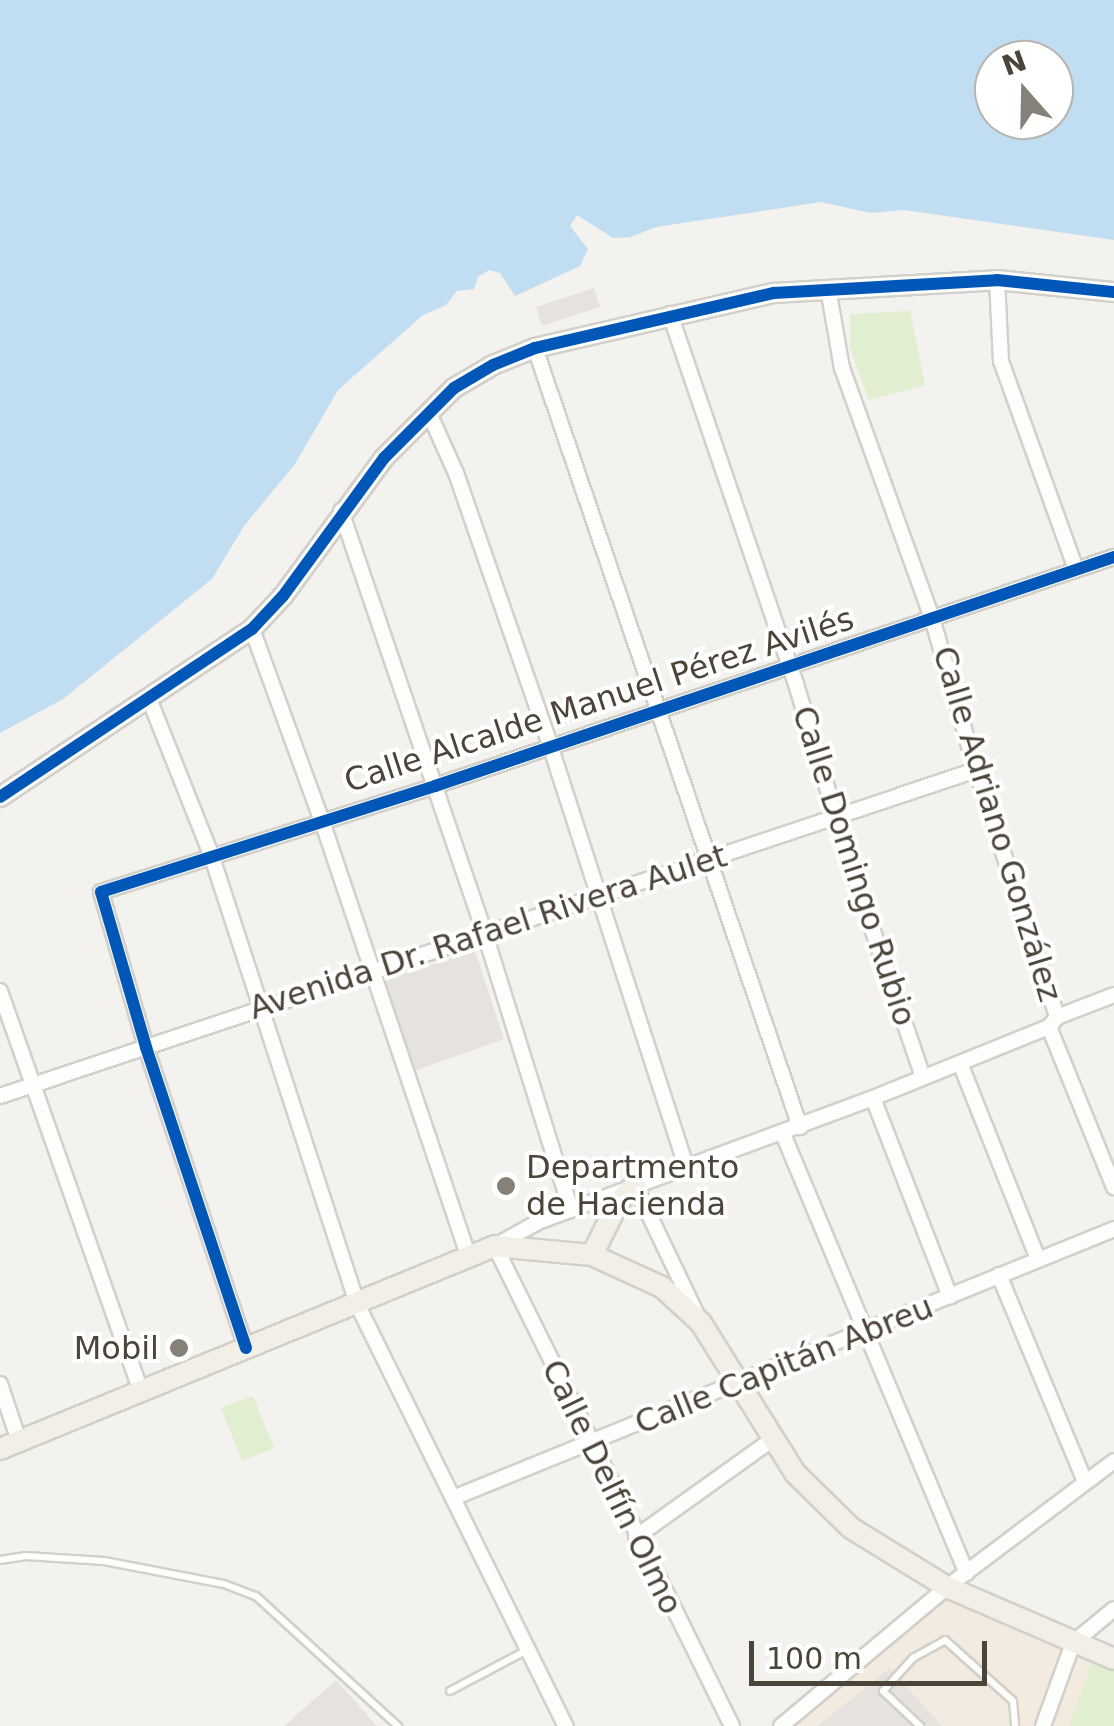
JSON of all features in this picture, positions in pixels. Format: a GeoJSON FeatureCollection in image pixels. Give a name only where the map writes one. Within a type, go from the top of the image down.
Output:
{"type":"FeatureCollection","features":[{"type":"Feature","properties":{"kind":"main road"},"geometry":{"type":"LineString","coordinates":[[592,1255],[619,1201],[635,1185]]}},
{"type":"Feature","properties":{"kind":"main road"},"geometry":{"type":"LineString","coordinates":[[10,1445],[495,1246],[592,1255],[662,1287],[701,1323],[795,1473],[851,1528],[947,1588],[1114,1659]]}},
{"type":"Feature","properties":{"kind":"street"},"geometry":{"type":"LineString","coordinates":[[998,280],[1001,362],[1076,570]]}},
{"type":"Feature","properties":{"kind":"street"},"geometry":{"type":"LineString","coordinates":[[0,796],[150,701],[252,630],[283,596],[341,511],[384,458],[454,388],[535,348],[670,314],[828,288],[998,280],[1114,292]]}},
{"type":"Feature","properties":{"kind":"street","name":"Calle Adriano González"},"geometry":{"type":"LineString","coordinates":[[828,288],[842,368],[932,618],[1053,1022],[1114,1187]]}},
{"type":"Feature","properties":{"kind":"street","name":"Calle Domingo Rubio"},"geometry":{"type":"LineString","coordinates":[[670,314],[790,666],[923,1078]]}},
{"type":"Feature","properties":{"kind":"street"},"geometry":{"type":"LineString","coordinates":[[535,348],[800,1127]]}},
{"type":"Feature","properties":{"kind":"street"},"geometry":{"type":"LineString","coordinates":[[429,413],[456,473],[602,896],[686,1166]]}},
{"type":"Feature","properties":{"kind":"street"},"geometry":{"type":"LineString","coordinates":[[341,511],[485,934],[571,1210]]}},
{"type":"Feature","properties":{"kind":"street","name":"Calle Alcalde Manuel Pérez Avilés"},"geometry":{"type":"LineString","coordinates":[[146,1047],[101,892],[436,786],[1114,557]]}},
{"type":"Feature","properties":{"kind":"street"},"geometry":{"type":"LineString","coordinates":[[252,630],[322,821],[468,1256]]}},
{"type":"Feature","properties":{"kind":"street"},"geometry":{"type":"LineString","coordinates":[[150,701],[212,856],[258,1008],[357,1304],[566,1726]]}},
{"type":"Feature","properties":{"kind":"street","name":"Avenida Dr. Rafael Rivera Aulet"},"geometry":{"type":"LineString","coordinates":[[0,1096],[976,770]]}},
{"type":"Feature","properties":{"kind":"street"},"geometry":{"type":"LineString","coordinates":[[0,990],[141,1392]]}},
{"type":"Feature","properties":{"kind":"street"},"geometry":{"type":"LineString","coordinates":[[495,1246],[571,1210],[783,1134],[960,1063],[1114,995]]}},
{"type":"Feature","properties":{"kind":"street"},"geometry":{"type":"LineString","coordinates":[[146,1047],[246,1348]]}},
{"type":"Feature","properties":{"kind":"street"},"geometry":{"type":"LineString","coordinates":[[960,1063],[1038,1259]]}},
{"type":"Feature","properties":{"kind":"street"},"geometry":{"type":"LineString","coordinates":[[873,1098],[950,1297]]}},
{"type":"Feature","properties":{"kind":"street"},"geometry":{"type":"LineString","coordinates":[[783,1134],[863,1332],[968,1573]]}},
{"type":"Feature","properties":{"kind":"street"},"geometry":{"type":"LineString","coordinates":[[635,1185],[701,1323]]}},
{"type":"Feature","properties":{"kind":"street","name":"Calle Capitán Abreu"},"geometry":{"type":"LineString","coordinates":[[452,1498],[1114,1229]]}},
{"type":"Feature","properties":{"kind":"street","name":"Calle Delfín Olmo"},"geometry":{"type":"LineString","coordinates":[[495,1246],[732,1726]]}},
{"type":"Feature","properties":{"kind":"street"},"geometry":{"type":"LineString","coordinates":[[999,1275],[1085,1482]]}},
{"type":"Feature","properties":{"kind":"street"},"geometry":{"type":"LineString","coordinates":[[0,1384],[10,1445]]}},
{"type":"Feature","properties":{"kind":"street"},"geometry":{"type":"LineString","coordinates":[[636,1538],[773,1440]]}},
{"type":"Feature","properties":{"kind":"street"},"geometry":{"type":"LineString","coordinates":[[781,1726],[947,1588],[1114,1461]]}},
{"type":"Feature","properties":{"kind":"street"},"geometry":{"type":"LineString","coordinates":[[1042,1726],[1073,1643],[1114,1609]]}},
{"type":"Feature","properties":{"kind":"lane"},"geometry":{"type":"LineString","coordinates":[[0,1560],[26,1556],[104,1561],[224,1584],[256,1596],[398,1726]]}},
{"type":"Feature","properties":{"kind":"lane"},"geometry":{"type":"LineString","coordinates":[[920,1726],[882,1692],[913,1658],[945,1640],[1013,1701],[1015,1726]]}},
{"type":"Feature","properties":{"kind":"lane"},"geometry":{"type":"LineString","coordinates":[[450,1690],[528,1650]]}},
{"type":"Feature","properties":{"kind":"shaded area"},"geometry":{"type":"Polygon","coordinates":[[[594,288],[600,307],[542,326],[536,307],[594,288]]]}},
{"type":"Feature","properties":{"kind":"shaded area"},"geometry":{"type":"Polygon","coordinates":[[[475,951],[504,1039],[414,1071],[382,980],[475,951]]]}},
{"type":"Feature","properties":{"kind":"shaded area"},"geometry":{"type":"Polygon","coordinates":[[[949,1594],[1092,1662],[1069,1726],[793,1726],[949,1594]]]}},
{"type":"Feature","properties":{"kind":"shaded area"},"geometry":{"type":"Polygon","coordinates":[[[890,1668],[942,1726],[817,1726],[890,1668]]]}},
{"type":"Feature","properties":{"kind":"shaded area"},"geometry":{"type":"Polygon","coordinates":[[[336,1680],[377,1726],[284,1726],[336,1680]]]}},
{"type":"Feature","properties":{"kind":"green space"},"geometry":{"type":"Polygon","coordinates":[[[910,311],[925,385],[869,400],[850,349],[850,314],[910,311]]]}},
{"type":"Feature","properties":{"kind":"green space"},"geometry":{"type":"Polygon","coordinates":[[[253,1396],[274,1448],[242,1461],[221,1408],[253,1396]]]}},
{"type":"Feature","properties":{"kind":"green space"},"geometry":{"type":"Polygon","coordinates":[[[1092,1662],[1114,1670],[1114,1726],[1069,1726],[1092,1662]]]}},
{"type":"Feature","properties":{"kind":"water"},"geometry":{"type":"Polygon","coordinates":[[[0,0],[1114,0],[1114,240],[904,210],[871,213],[821,202],[656,227],[631,237],[613,238],[577,215],[570,226],[588,249],[580,266],[515,296],[500,273],[489,270],[478,277],[474,289],[457,291],[446,305],[423,315],[338,390],[295,464],[244,526],[212,579],[63,699],[0,733],[0,0]]]}},
{"type":"Feature","properties":{"kind":"cycle path"},"geometry":{"type":"LineString","coordinates":[[0,797],[252,629],[283,596],[384,458],[454,388],[493,365],[535,348],[774,293],[997,280],[1114,292]]}},
{"type":"Feature","properties":{"kind":"cycle path"},"geometry":{"type":"LineString","coordinates":[[246,1348],[146,1047],[101,892],[435,786],[1114,557]]}},
{"type":"Feature","properties":{"kind":"place","name":"Departmento de Hacienda"},"geometry":{"type":"Point","coordinates":[506,1186]}},
{"type":"Feature","properties":{"kind":"place","name":"Mobil"},"geometry":{"type":"Point","coordinates":[179,1348]}}]}
